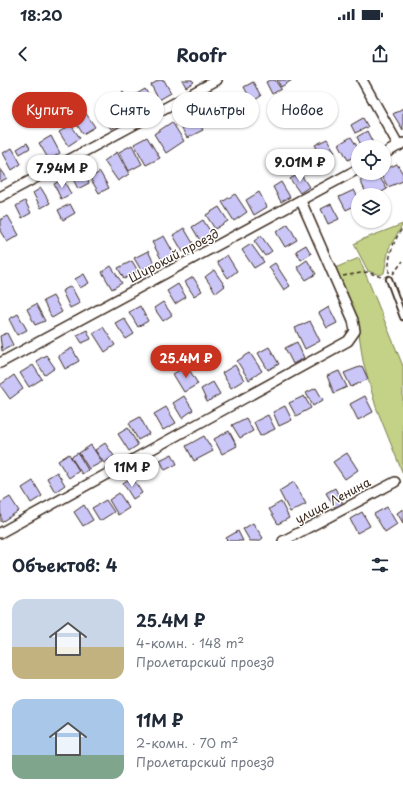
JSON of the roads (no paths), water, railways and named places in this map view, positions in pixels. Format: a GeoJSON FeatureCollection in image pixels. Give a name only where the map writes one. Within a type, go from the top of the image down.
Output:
{"type":"FeatureCollection","features":[{"type":"Feature","properties":{"kind":"street"},"geometry":{"type":"LineString","coordinates":[[0,197],[217,80]]}},
{"type":"Feature","properties":{"kind":"street"},"geometry":{"type":"LineString","coordinates":[[362,80],[401,144],[391,150]]}},
{"type":"Feature","properties":{"kind":"street","name":"Широкий проезд"},"geometry":{"type":"LineString","coordinates":[[0,363],[351,173]]}},
{"type":"Feature","properties":{"kind":"street"},"geometry":{"type":"LineString","coordinates":[[0,532],[348,341],[355,331],[353,320],[301,201]]}},
{"type":"Feature","properties":{"kind":"street","name":"улица Ленина"},"geometry":{"type":"LineString","coordinates":[[283,541],[395,482]]}},
{"type":"Feature","properties":{"kind":"lane"},"geometry":{"type":"LineString","coordinates":[[389,279],[403,317]]}}]}
